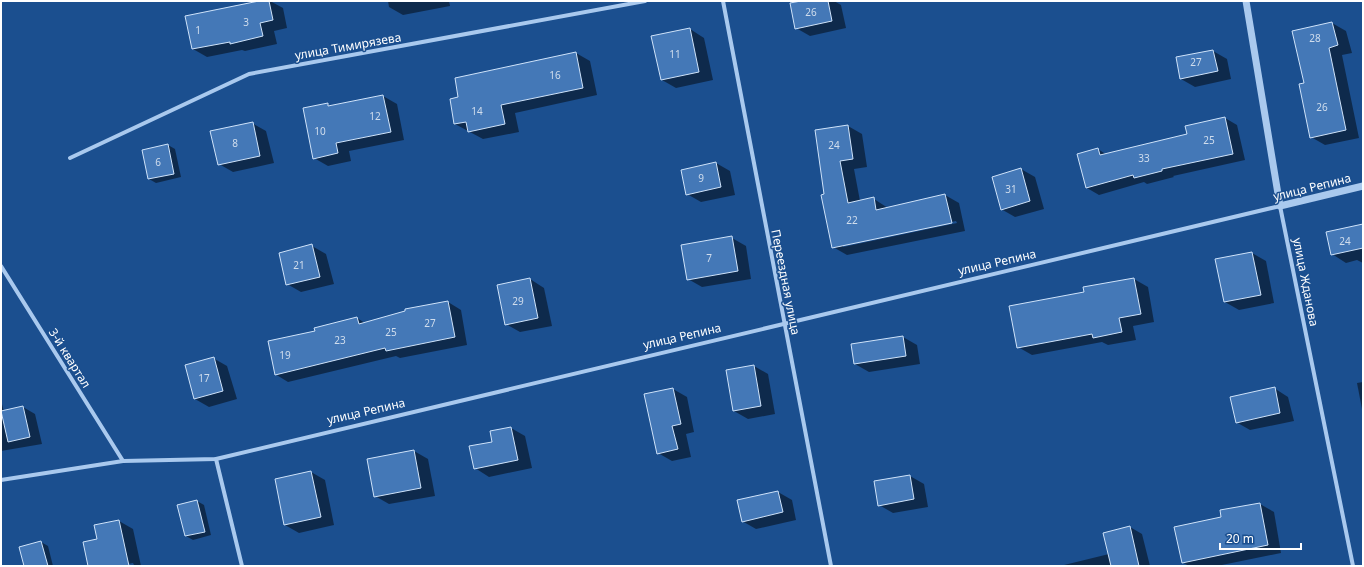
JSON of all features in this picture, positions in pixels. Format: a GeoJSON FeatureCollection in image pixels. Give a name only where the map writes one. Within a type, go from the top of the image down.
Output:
{"type":"FeatureCollection","features":[{"type":"Feature","properties":{"kind":"street","name":"улица Тимирязева"},"geometry":{"type":"LineString","coordinates":[[70,158],[249,74],[645,1]]}},
{"type":"Feature","properties":{"kind":"street","name":"Переездная улица"},"geometry":{"type":"LineString","coordinates":[[722,1],[831,566]]}},
{"type":"Feature","properties":{"kind":"street","name":"улица Жданова"},"geometry":{"type":"LineString","coordinates":[[1246,1],[1280,206],[1353,566]]}},
{"type":"Feature","properties":{"kind":"street","name":"улица Репина"},"geometry":{"type":"LineString","coordinates":[[1,480],[123,461],[216,459],[1363,186]]}},
{"type":"Feature","properties":{"kind":"street","name":"3-й квартал"},"geometry":{"type":"LineString","coordinates":[[1,266],[123,461]]}},
{"type":"Feature","properties":{"kind":"street"},"geometry":{"type":"LineString","coordinates":[[216,459],[242,566]]}},
{"type":"Feature","properties":{"kind":"building"},"geometry":{"type":"Polygon","coordinates":[[[259,1],[269,1],[273,20],[260,23],[263,36],[230,44],[230,42],[192,49],[185,16],[259,1]]]}},
{"type":"Feature","properties":{"kind":"building"},"geometry":{"type":"Polygon","coordinates":[[[801,1],[828,1],[832,21],[795,29],[790,3],[801,1]]]}},
{"type":"Feature","properties":{"kind":"building"},"geometry":{"type":"Polygon","coordinates":[[[1332,22],[1338,45],[1329,48],[1346,130],[1310,138],[1299,84],[1304,83],[1292,31],[1332,22]]]}},
{"type":"Feature","properties":{"kind":"building"},"geometry":{"type":"Polygon","coordinates":[[[690,28],[699,72],[661,80],[651,36],[690,28]]]}},
{"type":"Feature","properties":{"kind":"building"},"geometry":{"type":"Polygon","coordinates":[[[1213,50],[1218,71],[1180,79],[1176,57],[1213,50]]]}},
{"type":"Feature","properties":{"kind":"building"},"geometry":{"type":"Polygon","coordinates":[[[576,52],[583,88],[501,105],[505,124],[468,132],[466,122],[454,124],[450,99],[458,97],[455,78],[576,52]]]}},
{"type":"Feature","properties":{"kind":"building"},"geometry":{"type":"Polygon","coordinates":[[[383,95],[391,132],[336,143],[338,153],[313,159],[303,108],[328,103],[328,106],[383,95]]]}},
{"type":"Feature","properties":{"kind":"building"},"geometry":{"type":"Polygon","coordinates":[[[1225,117],[1233,154],[1162,169],[1162,171],[1134,178],[1133,175],[1086,188],[1077,154],[1098,148],[1100,155],[1187,134],[1185,126],[1225,117]]]}},
{"type":"Feature","properties":{"kind":"building"},"geometry":{"type":"Polygon","coordinates":[[[253,122],[260,156],[218,165],[210,131],[253,122]]]}},
{"type":"Feature","properties":{"kind":"building"},"geometry":{"type":"Polygon","coordinates":[[[848,125],[853,159],[840,161],[848,203],[874,197],[876,210],[945,194],[952,223],[832,248],[821,195],[824,194],[815,130],[848,125]]]}},
{"type":"Feature","properties":{"kind":"building"},"geometry":{"type":"Polygon","coordinates":[[[168,144],[174,174],[148,179],[142,150],[168,144]]]}},
{"type":"Feature","properties":{"kind":"building"},"geometry":{"type":"Polygon","coordinates":[[[716,162],[721,187],[686,195],[681,170],[716,162]]]}},
{"type":"Feature","properties":{"kind":"building"},"geometry":{"type":"Polygon","coordinates":[[[1021,168],[1030,201],[1001,210],[992,177],[1021,168]]]}},
{"type":"Feature","properties":{"kind":"building"},"geometry":{"type":"Polygon","coordinates":[[[1363,224],[1363,248],[1331,255],[1326,232],[1363,224]]]}},
{"type":"Feature","properties":{"kind":"building"},"geometry":{"type":"Polygon","coordinates":[[[732,236],[738,271],[687,280],[681,245],[732,236]]]}},
{"type":"Feature","properties":{"kind":"building"},"geometry":{"type":"Polygon","coordinates":[[[312,244],[320,277],[286,285],[279,253],[312,244]]]}},
{"type":"Feature","properties":{"kind":"building"},"geometry":{"type":"Polygon","coordinates":[[[1252,252],[1261,295],[1224,302],[1215,259],[1252,252]]]}},
{"type":"Feature","properties":{"kind":"building"},"geometry":{"type":"Polygon","coordinates":[[[530,278],[538,318],[505,325],[497,285],[530,278]]]}},
{"type":"Feature","properties":{"kind":"building"},"geometry":{"type":"Polygon","coordinates":[[[1134,278],[1141,314],[1119,318],[1122,332],[1093,338],[1092,334],[1017,348],[1009,306],[1084,292],[1083,287],[1134,278]]]}},
{"type":"Feature","properties":{"kind":"building"},"geometry":{"type":"Polygon","coordinates":[[[448,301],[455,337],[386,351],[385,348],[275,375],[268,341],[315,331],[314,328],[357,317],[359,324],[405,311],[405,309],[448,301]]]}},
{"type":"Feature","properties":{"kind":"building"},"geometry":{"type":"Polygon","coordinates":[[[903,336],[906,356],[854,364],[851,344],[903,336]]]}},
{"type":"Feature","properties":{"kind":"building"},"geometry":{"type":"Polygon","coordinates":[[[214,357],[223,391],[194,399],[185,365],[214,357]]]}},
{"type":"Feature","properties":{"kind":"building"},"geometry":{"type":"Polygon","coordinates":[[[754,365],[761,406],[733,411],[726,370],[754,365]]]}},
{"type":"Feature","properties":{"kind":"building"},"geometry":{"type":"Polygon","coordinates":[[[1275,387],[1280,413],[1236,423],[1230,397],[1275,387]]]}},
{"type":"Feature","properties":{"kind":"building"},"geometry":{"type":"Polygon","coordinates":[[[673,388],[681,424],[672,426],[678,449],[657,454],[644,394],[673,388]]]}},
{"type":"Feature","properties":{"kind":"building"},"geometry":{"type":"Polygon","coordinates":[[[23,406],[30,437],[8,442],[1,411],[23,406]]]}},
{"type":"Feature","properties":{"kind":"building"},"geometry":{"type":"Polygon","coordinates":[[[511,427],[518,460],[474,469],[469,446],[492,442],[490,431],[511,427]]]}},
{"type":"Feature","properties":{"kind":"building"},"geometry":{"type":"Polygon","coordinates":[[[414,450],[421,488],[374,497],[367,459],[414,450]]]}},
{"type":"Feature","properties":{"kind":"building"},"geometry":{"type":"Polygon","coordinates":[[[311,471],[321,517],[284,525],[275,479],[311,471]]]}},
{"type":"Feature","properties":{"kind":"building"},"geometry":{"type":"Polygon","coordinates":[[[910,475],[914,499],[878,506],[874,481],[910,475]]]}},
{"type":"Feature","properties":{"kind":"building"},"geometry":{"type":"Polygon","coordinates":[[[778,491],[783,512],[742,522],[737,500],[778,491]]]}},
{"type":"Feature","properties":{"kind":"building"},"geometry":{"type":"Polygon","coordinates":[[[197,500],[205,532],[185,536],[177,505],[197,500]]]}},
{"type":"Feature","properties":{"kind":"building"},"geometry":{"type":"Polygon","coordinates":[[[1260,503],[1268,545],[1182,563],[1174,527],[1221,517],[1220,510],[1260,503]]]}},
{"type":"Feature","properties":{"kind":"building"},"geometry":{"type":"Polygon","coordinates":[[[119,520],[129,566],[88,566],[83,542],[97,539],[94,525],[119,520]]]}},
{"type":"Feature","properties":{"kind":"building"},"geometry":{"type":"Polygon","coordinates":[[[1130,526],[1139,566],[1111,566],[1103,533],[1130,526]]]}},
{"type":"Feature","properties":{"kind":"building"},"geometry":{"type":"Polygon","coordinates":[[[41,541],[48,566],[24,566],[19,547],[41,541]]]}}]}
